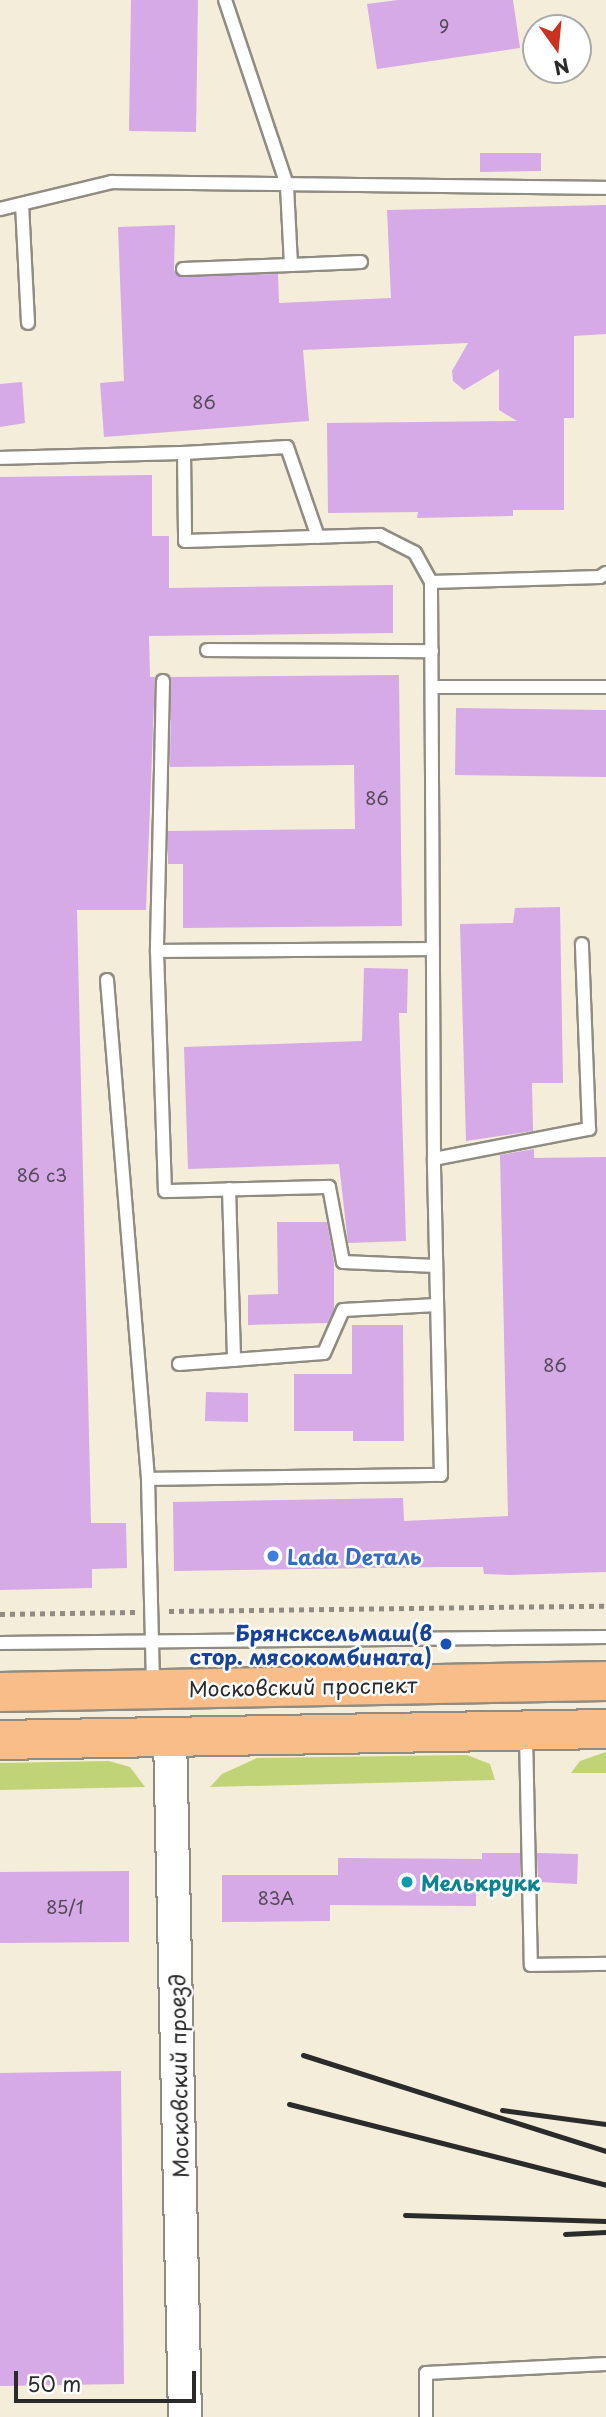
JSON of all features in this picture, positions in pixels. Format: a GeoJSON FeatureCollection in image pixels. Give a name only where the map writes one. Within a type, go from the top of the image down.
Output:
{"type":"FeatureCollection","features":[{"type":"Feature","properties":{"kind":"main road","name":"Московский проспект"},"geometry":{"type":"LineString","coordinates":[[0,1692],[606,1681]]}},
{"type":"Feature","properties":{"kind":"main road"},"geometry":{"type":"LineString","coordinates":[[0,1740],[606,1729]]}},
{"type":"Feature","properties":{"kind":"street","name":"Московский проезд"},"geometry":{"type":"LineString","coordinates":[[170,1736],[185,2417]]}},
{"type":"Feature","properties":{"kind":"lane"},"geometry":{"type":"LineString","coordinates":[[225,0],[287,185],[291,265]]}},
{"type":"Feature","properties":{"kind":"lane"},"geometry":{"type":"LineString","coordinates":[[0,209],[112,182],[606,188]]}},
{"type":"Feature","properties":{"kind":"lane"},"geometry":{"type":"LineString","coordinates":[[22,204],[28,323]]}},
{"type":"Feature","properties":{"kind":"lane"},"geometry":{"type":"LineString","coordinates":[[183,269],[361,262]]}},
{"type":"Feature","properties":{"kind":"lane"},"geometry":{"type":"LineString","coordinates":[[0,458],[287,447],[318,537]]}},
{"type":"Feature","properties":{"kind":"lane"},"geometry":{"type":"LineString","coordinates":[[148,1479],[441,1475],[434,1159],[434,687],[431,582],[415,553],[380,535],[185,541],[184,453]]}},
{"type":"Feature","properties":{"kind":"lane"},"geometry":{"type":"LineString","coordinates":[[431,582],[600,577],[606,573]]}},
{"type":"Feature","properties":{"kind":"lane"},"geometry":{"type":"LineString","coordinates":[[207,650],[432,651]]}},
{"type":"Feature","properties":{"kind":"lane"},"geometry":{"type":"LineString","coordinates":[[163,681],[157,951],[165,1191],[328,1187],[343,1262],[436,1266]]}},
{"type":"Feature","properties":{"kind":"lane"},"geometry":{"type":"LineString","coordinates":[[434,687],[606,687]]}},
{"type":"Feature","properties":{"kind":"lane"},"geometry":{"type":"LineString","coordinates":[[434,1159],[589,1129],[582,944]]}},
{"type":"Feature","properties":{"kind":"lane"},"geometry":{"type":"LineString","coordinates":[[157,951],[433,949]]}},
{"type":"Feature","properties":{"kind":"lane"},"geometry":{"type":"LineString","coordinates":[[107,981],[148,1479],[153,1689]]}},
{"type":"Feature","properties":{"kind":"lane"},"geometry":{"type":"LineString","coordinates":[[229,1189],[234,1360]]}},
{"type":"Feature","properties":{"kind":"lane"},"geometry":{"type":"LineString","coordinates":[[179,1364],[324,1353],[343,1310],[438,1305]]}},
{"type":"Feature","properties":{"kind":"lane"},"geometry":{"type":"LineString","coordinates":[[0,1643],[606,1637]]}},
{"type":"Feature","properties":{"kind":"lane"},"geometry":{"type":"LineString","coordinates":[[526,1730],[531,1965],[606,1964]]}},
{"type":"Feature","properties":{"kind":"lane"},"geometry":{"type":"LineString","coordinates":[[426,2417],[426,2373],[606,2364]]}},
{"type":"Feature","properties":{"kind":"path"},"geometry":{"type":"LineString","coordinates":[[0,1614],[606,1606]]}},
{"type":"Feature","properties":{"kind":"green space"},"geometry":{"type":"Polygon","coordinates":[[[606,1752],[606,1773],[571,1773],[580,1761],[606,1752]]]}},
{"type":"Feature","properties":{"kind":"green space"},"geometry":{"type":"Polygon","coordinates":[[[467,1755],[490,1764],[495,1780],[210,1787],[222,1774],[257,1758],[467,1755]]]}},
{"type":"Feature","properties":{"kind":"green space"},"geometry":{"type":"Polygon","coordinates":[[[109,1761],[130,1767],[145,1787],[0,1790],[0,1763],[109,1761]]]}},
{"type":"Feature","properties":{"kind":"building"},"geometry":{"type":"Polygon","coordinates":[[[131,0],[198,0],[196,132],[129,131],[131,0]]]}},
{"type":"Feature","properties":{"kind":"building"},"geometry":{"type":"Polygon","coordinates":[[[398,0],[513,0],[520,48],[377,69],[367,4],[398,0]]]}},
{"type":"Feature","properties":{"kind":"building"},"geometry":{"type":"Polygon","coordinates":[[[480,153],[541,153],[541,171],[480,172],[480,153]]]}},
{"type":"Feature","properties":{"kind":"building"},"geometry":{"type":"Polygon","coordinates":[[[606,205],[606,334],[574,336],[574,418],[564,418],[564,510],[513,510],[513,516],[417,518],[418,512],[328,513],[327,423],[517,421],[499,410],[499,369],[464,390],[453,381],[452,371],[468,343],[303,350],[309,421],[104,437],[100,383],[124,381],[118,227],[175,225],[174,270],[178,276],[278,274],[279,303],[391,298],[387,210],[606,205]]]}},
{"type":"Feature","properties":{"kind":"building"},"geometry":{"type":"Polygon","coordinates":[[[22,382],[25,423],[0,427],[0,384],[22,382]]]}},
{"type":"Feature","properties":{"kind":"building"},"geometry":{"type":"Polygon","coordinates":[[[152,475],[152,536],[169,536],[169,588],[393,585],[393,633],[149,636],[150,677],[155,677],[146,910],[77,910],[91,1523],[126,1523],[127,1568],[92,1569],[92,1588],[0,1590],[0,477],[152,475]]]}},
{"type":"Feature","properties":{"kind":"building"},"geometry":{"type":"Polygon","coordinates":[[[399,675],[402,926],[183,928],[183,864],[168,864],[168,831],[355,829],[354,765],[170,767],[171,677],[399,675]]]}},
{"type":"Feature","properties":{"kind":"building"},"geometry":{"type":"Polygon","coordinates":[[[456,708],[606,710],[606,777],[455,775],[456,708]]]}},
{"type":"Feature","properties":{"kind":"building"},"geometry":{"type":"Polygon","coordinates":[[[560,907],[563,1083],[532,1083],[533,1131],[466,1141],[460,924],[513,923],[515,908],[560,907]]]}},
{"type":"Feature","properties":{"kind":"building"},"geometry":{"type":"Polygon","coordinates":[[[364,968],[408,969],[407,1013],[399,1013],[406,1241],[348,1243],[339,1164],[188,1169],[184,1047],[362,1041],[364,968]]]}},
{"type":"Feature","properties":{"kind":"building"},"geometry":{"type":"Polygon","coordinates":[[[534,1149],[534,1158],[606,1157],[606,1572],[484,1574],[483,1567],[174,1571],[173,1502],[403,1498],[404,1521],[508,1516],[500,1155],[534,1149]]]}},
{"type":"Feature","properties":{"kind":"building"},"geometry":{"type":"Polygon","coordinates":[[[277,1222],[327,1222],[334,1262],[334,1310],[328,1323],[248,1325],[248,1295],[278,1294],[277,1222]]]}},
{"type":"Feature","properties":{"kind":"building"},"geometry":{"type":"Polygon","coordinates":[[[352,1325],[403,1325],[404,1441],[353,1441],[353,1431],[294,1431],[294,1374],[352,1374],[352,1325]]]}},
{"type":"Feature","properties":{"kind":"building"},"geometry":{"type":"Polygon","coordinates":[[[206,1392],[248,1393],[248,1422],[205,1421],[206,1392]]]}},
{"type":"Feature","properties":{"kind":"building"},"geometry":{"type":"Polygon","coordinates":[[[482,1853],[520,1853],[520,1882],[513,1882],[513,1887],[476,1887],[476,1906],[330,1905],[330,1921],[222,1922],[222,1875],[338,1875],[338,1858],[482,1859],[482,1853]]]}},
{"type":"Feature","properties":{"kind":"building"},"geometry":{"type":"Polygon","coordinates":[[[537,1853],[578,1854],[577,1884],[538,1882],[537,1853]]]}},
{"type":"Feature","properties":{"kind":"building"},"geometry":{"type":"Polygon","coordinates":[[[129,1871],[129,1942],[0,1943],[0,1872],[129,1871]]]}},
{"type":"Feature","properties":{"kind":"building"},"geometry":{"type":"Polygon","coordinates":[[[121,2071],[124,2384],[0,2386],[0,2073],[121,2071]]]}},
{"type":"Feature","properties":{"kind":"railway"},"geometry":{"type":"LineString","coordinates":[[303,2055],[606,2151]]}},
{"type":"Feature","properties":{"kind":"railway"},"geometry":{"type":"LineString","coordinates":[[289,2104],[606,2185]]}},
{"type":"Feature","properties":{"kind":"railway"},"geometry":{"type":"LineString","coordinates":[[502,2110],[606,2124]]}},
{"type":"Feature","properties":{"kind":"railway"},"geometry":{"type":"LineString","coordinates":[[405,2215],[606,2221]]}},
{"type":"Feature","properties":{"kind":"railway"},"geometry":{"type":"LineString","coordinates":[[565,2234],[606,2232]]}},
{"type":"Feature","properties":{"kind":"place","name":"Lada Dеталь"},"geometry":{"type":"Point","coordinates":[273,1556]}},
{"type":"Feature","properties":{"kind":"place","name":"Брянсксельмаш(в стор. мясокомбината)"},"geometry":{"type":"Point","coordinates":[446,1644]}},
{"type":"Feature","properties":{"kind":"place","name":"Мелькрукк"},"geometry":{"type":"Point","coordinates":[407,1882]}}]}
